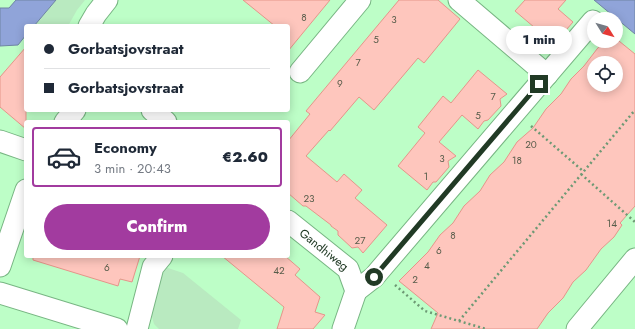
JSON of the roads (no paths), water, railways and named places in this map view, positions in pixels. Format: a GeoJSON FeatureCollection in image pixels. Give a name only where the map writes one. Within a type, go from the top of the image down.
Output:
{"type":"FeatureCollection","features":[{"type":"Feature","properties":{"kind":"street"},"geometry":{"type":"LineString","coordinates":[[89,24],[107,0]]}},
{"type":"Feature","properties":{"kind":"street"},"geometry":{"type":"LineString","coordinates":[[300,72],[360,0]]}},
{"type":"Feature","properties":{"kind":"street"},"geometry":{"type":"LineString","coordinates":[[460,0],[547,75]]}},
{"type":"Feature","properties":{"kind":"street"},"geometry":{"type":"LineString","coordinates":[[343,329],[356,291],[374,277],[587,28]]}},
{"type":"Feature","properties":{"kind":"street"},"geometry":{"type":"LineString","coordinates":[[67,120],[73,112]]}},
{"type":"Feature","properties":{"kind":"street"},"geometry":{"type":"LineString","coordinates":[[154,112],[164,120]]}},
{"type":"Feature","properties":{"kind":"street"},"geometry":{"type":"LineString","coordinates":[[0,141],[24,149]]}},
{"type":"Feature","properties":{"kind":"street"},"geometry":{"type":"LineString","coordinates":[[0,266],[24,196]]}},
{"type":"Feature","properties":{"kind":"street","name":"Gandhiweg"},"geometry":{"type":"LineString","coordinates":[[290,223],[348,269],[356,291]]}},
{"type":"Feature","properties":{"kind":"street"},"geometry":{"type":"LineString","coordinates":[[137,329],[152,267],[160,258]]}},
{"type":"Feature","properties":{"kind":"street"},"geometry":{"type":"LineString","coordinates":[[577,329],[635,259]]}},
{"type":"Feature","properties":{"kind":"street"},"geometry":{"type":"LineString","coordinates":[[0,293],[117,329]]}},
{"type":"Feature","properties":{"kind":"water"},"geometry":{"type":"Polygon","coordinates":[[[16,0],[56,0],[36,24],[24,24],[24,38],[18,45],[0,46],[0,8],[9,8],[16,0]]]}},
{"type":"Feature","properties":{"kind":"water"},"geometry":{"type":"Polygon","coordinates":[[[594,0],[635,0],[635,34],[623,24],[623,12],[608,12],[594,0]]]}}]}
